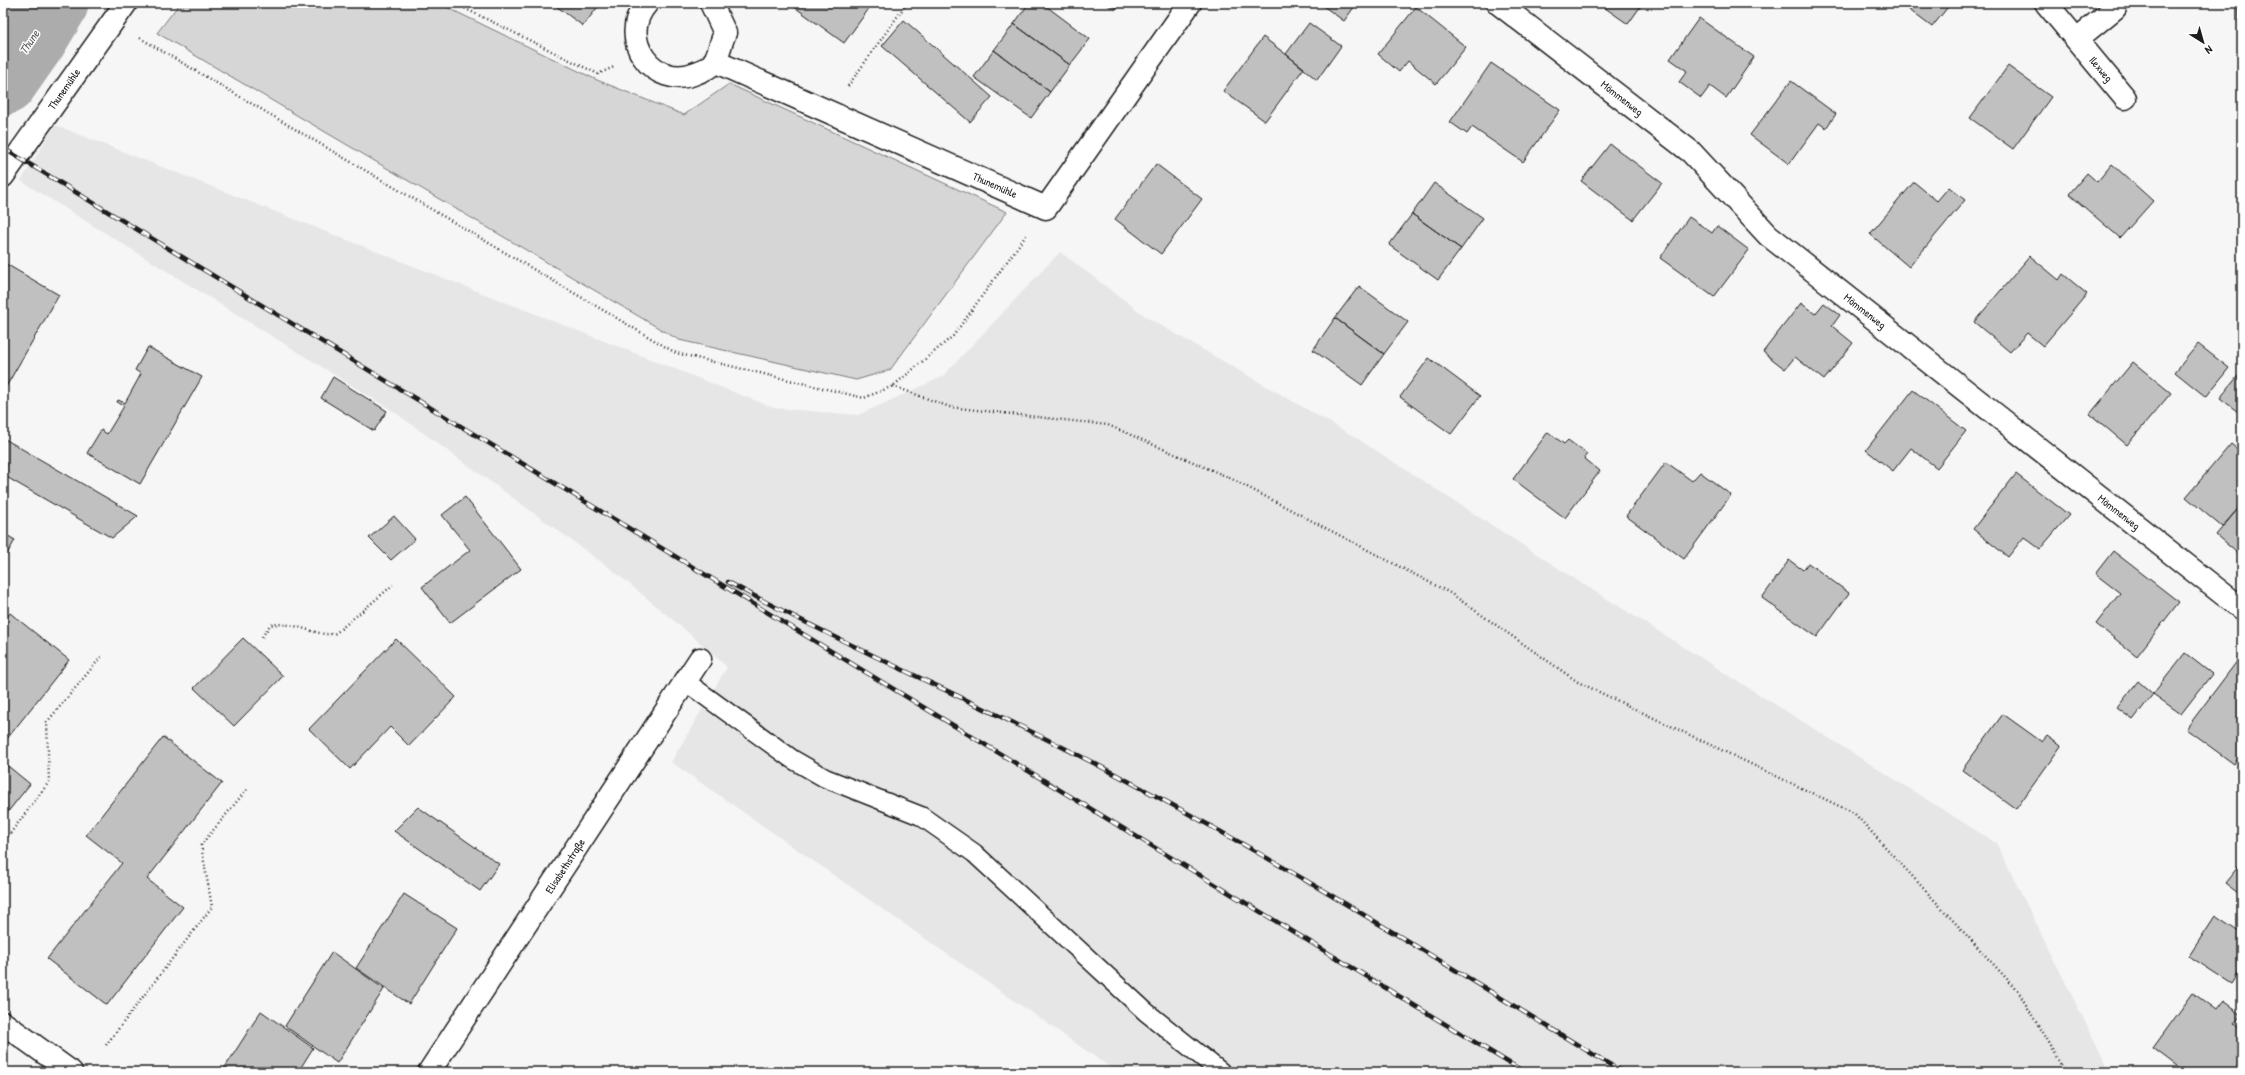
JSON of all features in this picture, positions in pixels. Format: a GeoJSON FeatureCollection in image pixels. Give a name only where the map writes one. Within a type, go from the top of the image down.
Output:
{"type":"FeatureCollection","features":[{"type":"Feature","properties":{"kind":"street","name":"Thunemühle"},"geometry":{"type":"LineString","coordinates":[[3,176],[126,3]]}},
{"type":"Feature","properties":{"kind":"street"},"geometry":{"type":"LineString","coordinates":[[647,3],[641,10],[635,32],[640,55],[650,66],[673,77],[686,77],[707,68],[714,61],[725,33],[711,3]]}},
{"type":"Feature","properties":{"kind":"street"},"geometry":{"type":"LineString","coordinates":[[1046,208],[1190,3]]}},
{"type":"Feature","properties":{"kind":"street","name":"Mömmenweg"},"geometry":{"type":"LineString","coordinates":[[1498,3],[1691,152],[1768,235],[2242,609]]}},
{"type":"Feature","properties":{"kind":"street","name":"Ilexweg"},"geometry":{"type":"LineString","coordinates":[[2046,3],[2125,98]]}},
{"type":"Feature","properties":{"kind":"street"},"geometry":{"type":"LineString","coordinates":[[2077,39],[2115,8]]}},
{"type":"Feature","properties":{"kind":"street","name":"Thunemühle"},"geometry":{"type":"LineString","coordinates":[[714,61],[1046,208]]}},
{"type":"Feature","properties":{"kind":"street","name":"Elisabethstraße"},"geometry":{"type":"LineString","coordinates":[[430,1072],[700,659]]}},
{"type":"Feature","properties":{"kind":"street"},"geometry":{"type":"LineString","coordinates":[[3,1023],[70,1072]]}},
{"type":"Feature","properties":{"kind":"lane"},"geometry":{"type":"LineString","coordinates":[[686,682],[799,762],[825,778],[921,816],[947,832],[974,853],[1146,1012],[1221,1072]]}},
{"type":"Feature","properties":{"kind":"path"},"geometry":{"type":"LineString","coordinates":[[454,3],[598,74],[640,55]]}},
{"type":"Feature","properties":{"kind":"path"},"geometry":{"type":"LineString","coordinates":[[829,112],[907,3]]}},
{"type":"Feature","properties":{"kind":"path"},"geometry":{"type":"LineString","coordinates":[[112,22],[676,353],[864,398],[893,386],[953,336],[1046,208]]}},
{"type":"Feature","properties":{"kind":"path"},"geometry":{"type":"LineString","coordinates":[[893,386],[950,407],[1108,425],[1230,478],[1450,593],[1578,682],[1854,813],[2018,991],[2065,1072]]}},
{"type":"Feature","properties":{"kind":"path"},"geometry":{"type":"LineString","coordinates":[[262,637],[270,625],[278,624],[290,624],[328,636],[336,633],[393,585]]}},
{"type":"Feature","properties":{"kind":"path"},"geometry":{"type":"LineString","coordinates":[[3,843],[49,782],[46,722],[102,657]]}},
{"type":"Feature","properties":{"kind":"path"},"geometry":{"type":"LineString","coordinates":[[106,1045],[212,907],[201,845],[248,788]]}},
{"type":"Feature","properties":{"kind":"shaded area"},"geometry":{"type":"Polygon","coordinates":[[[3,3],[37,3],[3,58],[3,3]]]}},
{"type":"Feature","properties":{"kind":"shaded area"},"geometry":{"type":"Polygon","coordinates":[[[180,3],[438,3],[597,80],[684,115],[729,84],[1007,212],[890,370],[856,380],[679,340],[157,33],[180,3]]]}},
{"type":"Feature","properties":{"kind":"shaded area"},"geometry":{"type":"Polygon","coordinates":[[[55,125],[774,408],[858,415],[942,377],[1060,252],[1148,318],[1355,437],[1572,577],[1996,843],[2107,1066],[2117,1072],[1117,1072],[671,762],[727,667],[690,634],[615,572],[393,411],[21,181],[55,125]]]}},
{"type":"Feature","properties":{"kind":"building"},"geometry":{"type":"Polygon","coordinates":[[[552,3],[598,3],[600,4],[583,26],[552,3]]]}},
{"type":"Feature","properties":{"kind":"building"},"geometry":{"type":"Polygon","coordinates":[[[795,3],[873,3],[844,43],[793,6],[795,3]]]}},
{"type":"Feature","properties":{"kind":"building"},"geometry":{"type":"Polygon","coordinates":[[[1029,3],[1042,3],[1090,39],[1070,65],[1014,24],[1029,3]]]}},
{"type":"Feature","properties":{"kind":"building"},"geometry":{"type":"Polygon","coordinates":[[[1105,3],[1120,3],[1115,10],[1105,3]]]}},
{"type":"Feature","properties":{"kind":"building"},"geometry":{"type":"Polygon","coordinates":[[[1319,3],[1357,3],[1344,21],[1319,3]]]}},
{"type":"Feature","properties":{"kind":"building"},"geometry":{"type":"Polygon","coordinates":[[[1598,3],[1643,3],[1628,24],[1598,3]]]}},
{"type":"Feature","properties":{"kind":"building"},"geometry":{"type":"Polygon","coordinates":[[[1900,3],[1951,3],[1932,27],[1900,3]]]}},
{"type":"Feature","properties":{"kind":"building"},"geometry":{"type":"Polygon","coordinates":[[[2238,3],[2242,3],[2241,58],[2238,3]]]}},
{"type":"Feature","properties":{"kind":"building"},"geometry":{"type":"Polygon","coordinates":[[[1416,7],[1466,47],[1436,84],[1408,61],[1399,72],[1378,54],[1416,7]]]}},
{"type":"Feature","properties":{"kind":"building"},"geometry":{"type":"Polygon","coordinates":[[[1699,18],[1754,57],[1726,98],[1710,86],[1701,98],[1679,82],[1687,71],[1670,59],[1699,18]]]}},
{"type":"Feature","properties":{"kind":"building"},"geometry":{"type":"Polygon","coordinates":[[[904,20],[992,97],[970,122],[882,46],[904,20]]]}},
{"type":"Feature","properties":{"kind":"building"},"geometry":{"type":"Polygon","coordinates":[[[1309,23],[1341,46],[1317,80],[1286,54],[1309,23]]]}},
{"type":"Feature","properties":{"kind":"building"},"geometry":{"type":"Polygon","coordinates":[[[1014,24],[1070,65],[1050,92],[994,50],[1014,24]]]}},
{"type":"Feature","properties":{"kind":"building"},"geometry":{"type":"Polygon","coordinates":[[[1263,37],[1304,68],[1265,121],[1223,91],[1263,37]]]}},
{"type":"Feature","properties":{"kind":"building"},"geometry":{"type":"Polygon","coordinates":[[[994,50],[1050,92],[1031,118],[974,77],[994,50]]]}},
{"type":"Feature","properties":{"kind":"building"},"geometry":{"type":"Polygon","coordinates":[[[1491,63],[1560,110],[1523,162],[1472,127],[1467,134],[1450,122],[1491,63]]]}},
{"type":"Feature","properties":{"kind":"building"},"geometry":{"type":"Polygon","coordinates":[[[2008,66],[2051,97],[2013,149],[1970,118],[2008,66]]]}},
{"type":"Feature","properties":{"kind":"building"},"geometry":{"type":"Polygon","coordinates":[[[1791,81],[1836,114],[1826,128],[1819,123],[1789,164],[1750,135],[1791,81]]]}},
{"type":"Feature","properties":{"kind":"building"},"geometry":{"type":"Polygon","coordinates":[[[1610,144],[1662,183],[1633,220],[1581,181],[1610,144]]]}},
{"type":"Feature","properties":{"kind":"building"},"geometry":{"type":"Polygon","coordinates":[[[1156,164],[1202,199],[1161,254],[1115,219],[1156,164]]]}},
{"type":"Feature","properties":{"kind":"building"},"geometry":{"type":"Polygon","coordinates":[[[2112,164],[2153,201],[2120,238],[2069,194],[2087,173],[2097,182],[2112,164]]]}},
{"type":"Feature","properties":{"kind":"building"},"geometry":{"type":"Polygon","coordinates":[[[1914,182],[1937,201],[1949,187],[1965,200],[1909,267],[1870,234],[1914,182]]]}},
{"type":"Feature","properties":{"kind":"building"},"geometry":{"type":"Polygon","coordinates":[[[1434,183],[1483,218],[1461,249],[1412,214],[1434,183]]]}},
{"type":"Feature","properties":{"kind":"building"},"geometry":{"type":"Polygon","coordinates":[[[1412,214],[1461,249],[1438,280],[1389,245],[1412,214]]]}},
{"type":"Feature","properties":{"kind":"building"},"geometry":{"type":"Polygon","coordinates":[[[1689,217],[1712,233],[1717,226],[1749,250],[1714,297],[1660,258],[1689,217]]]}},
{"type":"Feature","properties":{"kind":"building"},"geometry":{"type":"Polygon","coordinates":[[[2030,256],[2059,280],[2063,274],[2087,294],[2043,346],[2027,333],[2010,352],[1974,322],[2030,256]]]}},
{"type":"Feature","properties":{"kind":"building"},"geometry":{"type":"Polygon","coordinates":[[[6,264],[59,295],[3,392],[3,270],[6,264]]]}},
{"type":"Feature","properties":{"kind":"building"},"geometry":{"type":"Polygon","coordinates":[[[1359,286],[1408,322],[1384,354],[1335,318],[1359,286]]]}},
{"type":"Feature","properties":{"kind":"building"},"geometry":{"type":"Polygon","coordinates":[[[1801,303],[1815,314],[1824,303],[1840,315],[1832,326],[1853,343],[1824,380],[1795,357],[1785,369],[1763,352],[1801,303]]]}},
{"type":"Feature","properties":{"kind":"building"},"geometry":{"type":"Polygon","coordinates":[[[1335,318],[1384,354],[1362,385],[1313,350],[1335,318]]]}},
{"type":"Feature","properties":{"kind":"building"},"geometry":{"type":"Polygon","coordinates":[[[2198,344],[2229,368],[2206,397],[2175,372],[2198,344]]]}},
{"type":"Feature","properties":{"kind":"building"},"geometry":{"type":"Polygon","coordinates":[[[148,347],[202,377],[140,484],[87,453],[101,430],[107,434],[124,406],[117,402],[118,400],[125,403],[141,374],[135,370],[148,347]]]}},
{"type":"Feature","properties":{"kind":"building"},"geometry":{"type":"Polygon","coordinates":[[[1429,358],[1480,396],[1451,434],[1400,397],[1429,358]]]}},
{"type":"Feature","properties":{"kind":"building"},"geometry":{"type":"Polygon","coordinates":[[[2133,362],[2171,393],[2127,445],[2090,414],[2133,362]]]}},
{"type":"Feature","properties":{"kind":"building"},"geometry":{"type":"Polygon","coordinates":[[[2238,376],[2242,379],[2242,408],[2238,412],[2220,398],[2238,376]]]}},
{"type":"Feature","properties":{"kind":"building"},"geometry":{"type":"Polygon","coordinates":[[[333,377],[387,411],[374,431],[321,398],[333,377]]]}},
{"type":"Feature","properties":{"kind":"building"},"geometry":{"type":"Polygon","coordinates":[[[1913,390],[1966,431],[1937,468],[1911,448],[1893,471],[1866,450],[1913,390]]]}},
{"type":"Feature","properties":{"kind":"building"},"geometry":{"type":"Polygon","coordinates":[[[1548,432],[1564,444],[1568,440],[1587,454],[1584,458],[1600,471],[1565,518],[1513,479],[1548,432]]]}},
{"type":"Feature","properties":{"kind":"building"},"geometry":{"type":"Polygon","coordinates":[[[3,438],[138,516],[112,538],[3,475],[3,438]]]}},
{"type":"Feature","properties":{"kind":"building"},"geometry":{"type":"Polygon","coordinates":[[[2231,444],[2242,453],[2242,504],[2222,527],[2186,497],[2231,444]]]}},
{"type":"Feature","properties":{"kind":"building"},"geometry":{"type":"Polygon","coordinates":[[[1666,462],[1692,481],[1700,472],[1731,495],[1684,559],[1626,516],[1666,462]]]}},
{"type":"Feature","properties":{"kind":"building"},"geometry":{"type":"Polygon","coordinates":[[[2016,474],[2069,515],[2040,549],[2024,537],[2008,557],[1973,529],[2016,474]]]}},
{"type":"Feature","properties":{"kind":"building"},"geometry":{"type":"Polygon","coordinates":[[[465,497],[521,569],[450,623],[422,587],[470,550],[442,515],[465,497]]]}},
{"type":"Feature","properties":{"kind":"building"},"geometry":{"type":"Polygon","coordinates":[[[2242,504],[2242,557],[2216,535],[2242,504]]]}},
{"type":"Feature","properties":{"kind":"building"},"geometry":{"type":"Polygon","coordinates":[[[394,516],[415,539],[391,560],[369,538],[394,516]]]}},
{"type":"Feature","properties":{"kind":"building"},"geometry":{"type":"Polygon","coordinates":[[[3,533],[15,540],[3,561],[3,533]]]}},
{"type":"Feature","properties":{"kind":"building"},"geometry":{"type":"Polygon","coordinates":[[[2113,551],[2179,602],[2137,656],[2096,624],[2120,593],[2095,574],[2113,551]]]}},
{"type":"Feature","properties":{"kind":"building"},"geometry":{"type":"Polygon","coordinates":[[[1789,560],[1803,570],[1808,563],[1849,593],[1817,637],[1762,598],[1789,560]]]}},
{"type":"Feature","properties":{"kind":"building"},"geometry":{"type":"Polygon","coordinates":[[[10,613],[69,660],[3,744],[3,622],[10,613]]]}},
{"type":"Feature","properties":{"kind":"building"},"geometry":{"type":"Polygon","coordinates":[[[243,638],[283,676],[234,726],[194,688],[243,638]]]}},
{"type":"Feature","properties":{"kind":"building"},"geometry":{"type":"Polygon","coordinates":[[[396,639],[456,697],[409,746],[390,727],[350,769],[309,729],[396,639]]]}},
{"type":"Feature","properties":{"kind":"building"},"geometry":{"type":"Polygon","coordinates":[[[2185,653],[2212,674],[2181,714],[2153,694],[2185,653]]]}},
{"type":"Feature","properties":{"kind":"building"},"geometry":{"type":"Polygon","coordinates":[[[2241,656],[2242,753],[2234,764],[2186,729],[2241,656]]]}},
{"type":"Feature","properties":{"kind":"building"},"geometry":{"type":"Polygon","coordinates":[[[2138,681],[2153,694],[2133,720],[2117,708],[2138,681]]]}},
{"type":"Feature","properties":{"kind":"building"},"geometry":{"type":"Polygon","coordinates":[[[2003,714],[2042,742],[2047,736],[2061,746],[2016,809],[1962,770],[2003,714]]]}},
{"type":"Feature","properties":{"kind":"building"},"geometry":{"type":"Polygon","coordinates":[[[163,737],[222,783],[147,879],[183,907],[107,1005],[47,959],[122,863],[86,835],[163,737]]]}},
{"type":"Feature","properties":{"kind":"building"},"geometry":{"type":"Polygon","coordinates":[[[3,762],[30,784],[3,818],[3,762]]]}},
{"type":"Feature","properties":{"kind":"building"},"geometry":{"type":"Polygon","coordinates":[[[418,807],[499,864],[480,891],[394,831],[418,807]]]}},
{"type":"Feature","properties":{"kind":"building"},"geometry":{"type":"Polygon","coordinates":[[[2242,862],[2242,896],[2225,883],[2242,862]]]}},
{"type":"Feature","properties":{"kind":"building"},"geometry":{"type":"Polygon","coordinates":[[[404,894],[457,928],[409,1004],[356,968],[404,894]]]}},
{"type":"Feature","properties":{"kind":"building"},"geometry":{"type":"Polygon","coordinates":[[[2215,916],[2242,934],[2242,951],[2237,958],[2242,961],[2242,968],[2232,984],[2189,956],[2215,916]]]}},
{"type":"Feature","properties":{"kind":"building"},"geometry":{"type":"Polygon","coordinates":[[[332,952],[384,989],[337,1063],[285,1026],[332,952]]]}},
{"type":"Feature","properties":{"kind":"building"},"geometry":{"type":"Polygon","coordinates":[[[2193,993],[2216,1010],[2223,1001],[2241,1014],[2234,1023],[2242,1029],[2242,1061],[2234,1072],[2185,1072],[2153,1048],[2193,993]]]}},
{"type":"Feature","properties":{"kind":"building"},"geometry":{"type":"Polygon","coordinates":[[[261,1011],[313,1048],[298,1072],[222,1072],[261,1011]]]}},
{"type":"Feature","properties":{"kind":"waterway","name":"Thune"},"geometry":{"type":"LineString","coordinates":[[3,81],[33,38],[54,3]]}},
{"type":"Feature","properties":{"kind":"railway"},"geometry":{"type":"LineString","coordinates":[[3,148],[1524,1072]]}},
{"type":"Feature","properties":{"kind":"railway"},"geometry":{"type":"LineString","coordinates":[[728,582],[823,631],[1062,747],[1175,806],[1368,917],[1622,1072]]}}]}
